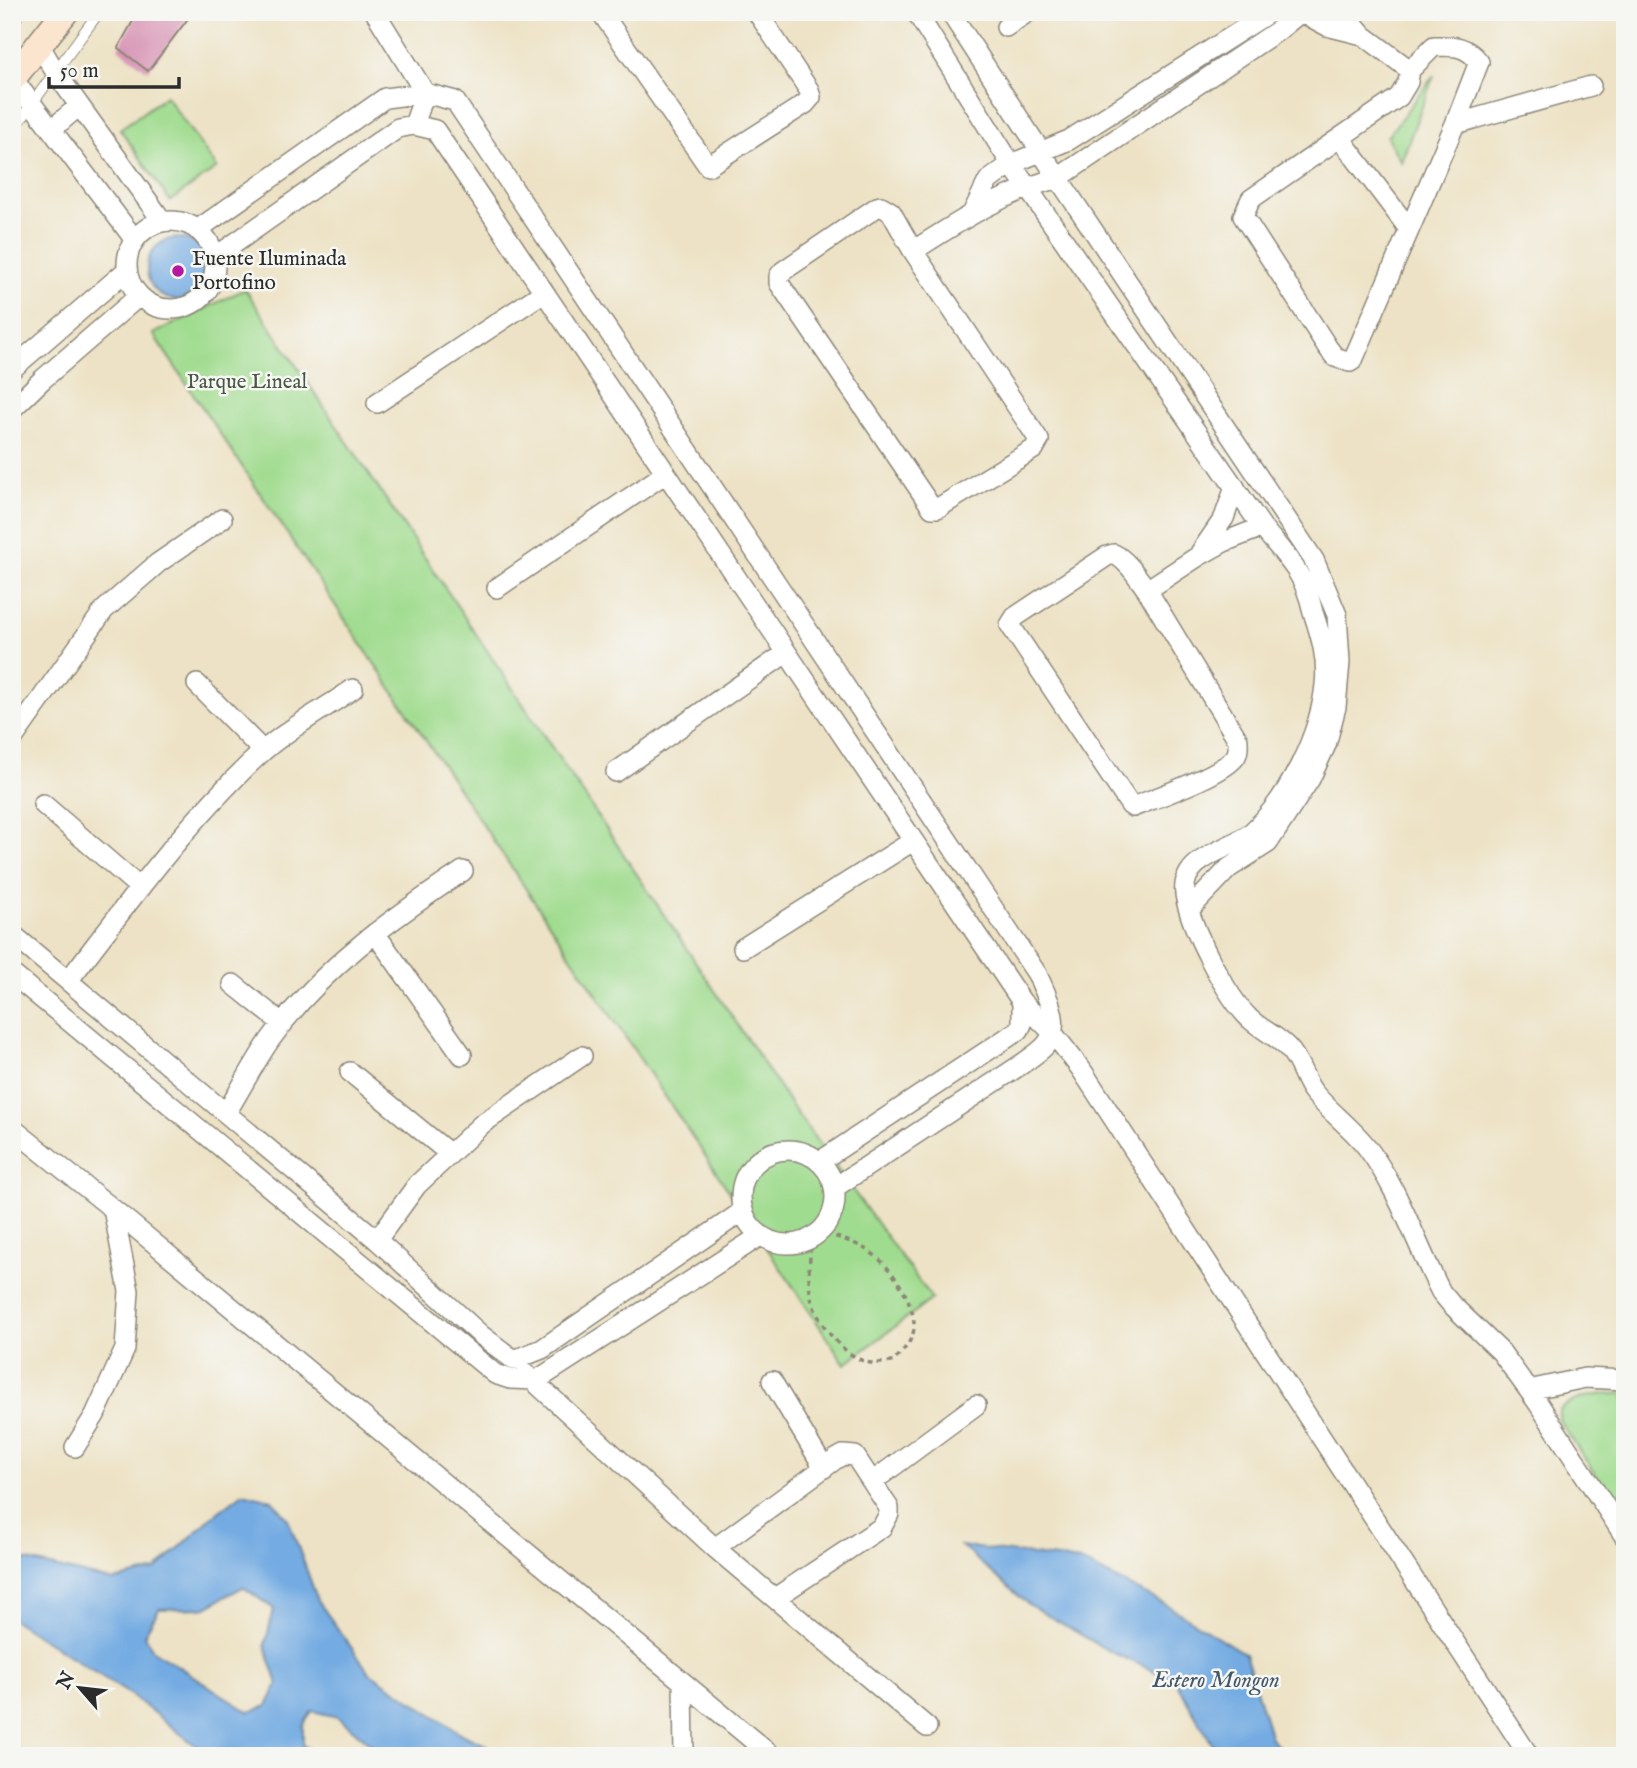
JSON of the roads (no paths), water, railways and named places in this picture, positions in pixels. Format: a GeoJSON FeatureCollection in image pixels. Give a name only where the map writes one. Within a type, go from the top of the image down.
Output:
{"type":"FeatureCollection","features":[{"type":"Feature","properties":{"kind":"street"},"geometry":{"type":"LineString","coordinates":[[65,12],[13,79],[135,240]]}},
{"type":"Feature","properties":{"kind":"street"},"geometry":{"type":"LineString","coordinates":[[375,12],[425,93]]}},
{"type":"Feature","properties":{"kind":"street"},"geometry":{"type":"LineString","coordinates":[[601,12],[708,166],[805,104],[810,97],[809,90],[757,12]]}},
{"type":"Feature","properties":{"kind":"street"},"geometry":{"type":"LineString","coordinates":[[916,12],[1011,164],[1262,527],[1299,574],[1309,598],[1325,655],[1325,685],[1317,720],[1304,757],[1284,794],[1255,830],[1236,844],[1205,858],[1190,872],[1185,887],[1194,929],[1232,997],[1249,1018],[1289,1048],[1300,1063],[1316,1096],[1365,1144],[1381,1168],[1441,1292],[1501,1352],[1529,1390],[1625,1537]]}},
{"type":"Feature","properties":{"kind":"street"},"geometry":{"type":"LineString","coordinates":[[950,12],[1314,560],[1337,615],[1340,662],[1336,707],[1326,745],[1310,779],[1283,823],[1265,845],[1219,877],[1191,909]]}},
{"type":"Feature","properties":{"kind":"street"},"geometry":{"type":"LineString","coordinates":[[1006,27],[1028,12]]}},
{"type":"Feature","properties":{"kind":"street"},"geometry":{"type":"LineString","coordinates":[[973,212],[988,181],[1011,164],[1069,140],[1270,12]]}},
{"type":"Feature","properties":{"kind":"street"},"geometry":{"type":"LineString","coordinates":[[914,251],[973,212],[1027,186],[1058,178],[1279,30],[1301,12],[1327,26],[1363,35]]}},
{"type":"Feature","properties":{"kind":"street"},"geometry":{"type":"LineString","coordinates":[[1343,12],[1363,35],[1410,70]]}},
{"type":"Feature","properties":{"kind":"street"},"geometry":{"type":"LineString","coordinates":[[40,46],[79,106],[163,222]]}},
{"type":"Feature","properties":{"kind":"street"},"geometry":{"type":"LineString","coordinates":[[1434,46],[1456,46],[1471,52],[1479,62],[1455,124],[1353,360],[1349,362],[1335,357],[1243,216],[1251,199],[1399,97],[1408,82],[1410,70],[1434,46]]}},
{"type":"Feature","properties":{"kind":"street"},"geometry":{"type":"LineString","coordinates":[[1455,124],[1591,86]]}},
{"type":"Feature","properties":{"kind":"street"},"geometry":{"type":"LineString","coordinates":[[414,125],[425,93]]}},
{"type":"Feature","properties":{"kind":"street"},"geometry":{"type":"LineString","coordinates":[[197,230],[385,98],[425,93],[455,101],[1037,974],[1053,1012],[1052,1032],[1047,1045],[1023,1064],[834,1188]]}},
{"type":"Feature","properties":{"kind":"street"},"geometry":{"type":"LineString","coordinates":[[52,129],[79,106]]}},
{"type":"Feature","properties":{"kind":"street"},"geometry":{"type":"LineString","coordinates":[[214,258],[398,128],[414,125],[435,130],[1022,1002],[1052,1032],[1081,1069],[1529,1756]]}},
{"type":"Feature","properties":{"kind":"street"},"geometry":{"type":"LineString","coordinates":[[1340,138],[1409,229]]}},
{"type":"Feature","properties":{"kind":"street"},"geometry":{"type":"LineString","coordinates":[[92,181],[120,162]]}},
{"type":"Feature","properties":{"kind":"street"},"geometry":{"type":"LineString","coordinates":[[881,206],[891,212],[914,251],[1039,440],[1034,449],[938,509],[932,508],[779,283],[779,276],[783,271],[881,206]]}},
{"type":"Feature","properties":{"kind":"street"},"geometry":{"type":"LineString","coordinates":[[163,222],[187,224],[197,230],[205,238],[214,258],[210,285],[202,296],[190,305],[163,309],[139,296],[131,284],[127,259],[135,240],[142,232],[163,222]]}},
{"type":"Feature","properties":{"kind":"street"},"geometry":{"type":"LineString","coordinates":[[12,369],[127,270]]}},
{"type":"Feature","properties":{"kind":"street"},"geometry":{"type":"LineString","coordinates":[[377,403],[544,292]]}},
{"type":"Feature","properties":{"kind":"street"},"geometry":{"type":"LineString","coordinates":[[12,409],[139,296]]}},
{"type":"Feature","properties":{"kind":"street"},"geometry":{"type":"LineString","coordinates":[[1191,421],[1211,408]]}},
{"type":"Feature","properties":{"kind":"street"},"geometry":{"type":"LineString","coordinates":[[497,588],[666,473]]}},
{"type":"Feature","properties":{"kind":"street"},"geometry":{"type":"LineString","coordinates":[[1197,557],[1224,518],[1235,487]]}},
{"type":"Feature","properties":{"kind":"street"},"geometry":{"type":"LineString","coordinates":[[12,740],[104,610],[158,563],[222,519]]}},
{"type":"Feature","properties":{"kind":"street"},"geometry":{"type":"LineString","coordinates":[[1147,590],[1224,542],[1262,527]]}},
{"type":"Feature","properties":{"kind":"street"},"geometry":{"type":"LineString","coordinates":[[727,564],[752,548]]}},
{"type":"Feature","properties":{"kind":"street"},"geometry":{"type":"LineString","coordinates":[[1111,554],[1118,555],[1147,590],[1238,740],[1238,746],[1235,758],[1222,770],[1133,807],[1010,625],[1015,617],[1111,554]]}},
{"type":"Feature","properties":{"kind":"street"},"geometry":{"type":"LineString","coordinates":[[1299,574],[1314,560]]}},
{"type":"Feature","properties":{"kind":"street"},"geometry":{"type":"LineString","coordinates":[[616,772],[786,653]]}},
{"type":"Feature","properties":{"kind":"street"},"geometry":{"type":"LineString","coordinates":[[197,684],[263,751]]}},
{"type":"Feature","properties":{"kind":"street"},"geometry":{"type":"LineString","coordinates":[[68,981],[139,888],[223,790],[263,751],[353,689]]}},
{"type":"Feature","properties":{"kind":"street"},"geometry":{"type":"LineString","coordinates":[[43,804],[139,888]]}},
{"type":"Feature","properties":{"kind":"street"},"geometry":{"type":"LineString","coordinates":[[1247,836],[1265,845]]}},
{"type":"Feature","properties":{"kind":"street"},"geometry":{"type":"LineString","coordinates":[[743,948],[913,841]]}},
{"type":"Feature","properties":{"kind":"street"},"geometry":{"type":"LineString","coordinates":[[1205,858],[1219,877]]}},
{"type":"Feature","properties":{"kind":"street"},"geometry":{"type":"LineString","coordinates":[[226,1114],[270,1040],[321,979],[387,921],[463,871]]}},
{"type":"Feature","properties":{"kind":"street"},"geometry":{"type":"LineString","coordinates":[[375,933],[462,1055]]}},
{"type":"Feature","properties":{"kind":"street"},"geometry":{"type":"LineString","coordinates":[[12,934],[377,1240],[481,1335],[514,1360],[531,1380],[715,1548],[927,1727]]}},
{"type":"Feature","properties":{"kind":"street"},"geometry":{"type":"LineString","coordinates":[[12,974],[495,1374],[510,1379],[537,1380],[760,1236]]}},
{"type":"Feature","properties":{"kind":"street"},"geometry":{"type":"LineString","coordinates":[[233,984],[283,1024]]}},
{"type":"Feature","properties":{"kind":"street"},"geometry":{"type":"LineString","coordinates":[[820,1162],[1019,1030],[1022,1024],[1022,1002]]}},
{"type":"Feature","properties":{"kind":"street"},"geometry":{"type":"LineString","coordinates":[[127,1069],[146,1046]]}},
{"type":"Feature","properties":{"kind":"street"},"geometry":{"type":"LineString","coordinates":[[377,1240],[417,1185],[482,1124],[582,1056]]}},
{"type":"Feature","properties":{"kind":"street"},"geometry":{"type":"LineString","coordinates":[[349,1072],[450,1154]]}},
{"type":"Feature","properties":{"kind":"street"},"geometry":{"type":"LineString","coordinates":[[12,1129],[113,1209],[772,1756]]}},
{"type":"Feature","properties":{"kind":"street"},"geometry":{"type":"LineString","coordinates":[[792,1150],[807,1154],[820,1162],[829,1174],[834,1188],[834,1204],[829,1219],[816,1234],[790,1244],[775,1243],[760,1236],[743,1211],[741,1196],[751,1168],[762,1157],[777,1151],[792,1150]]}},
{"type":"Feature","properties":{"kind":"street"},"geometry":{"type":"LineString","coordinates":[[75,1447],[96,1415],[125,1349],[129,1291],[113,1209]]}},
{"type":"Feature","properties":{"kind":"street"},"geometry":{"type":"LineString","coordinates":[[514,1360],[542,1349],[743,1211]]}},
{"type":"Feature","properties":{"kind":"street"},"geometry":{"type":"LineString","coordinates":[[1529,1390],[1585,1378],[1625,1380]]}},
{"type":"Feature","properties":{"kind":"street"},"geometry":{"type":"LineString","coordinates":[[772,1381],[824,1468]]}},
{"type":"Feature","properties":{"kind":"street"},"geometry":{"type":"LineString","coordinates":[[872,1482],[976,1405]]}},
{"type":"Feature","properties":{"kind":"street"},"geometry":{"type":"LineString","coordinates":[[715,1548],[843,1455],[853,1455],[889,1508],[882,1527],[775,1598]]}},
{"type":"Feature","properties":{"kind":"street"},"geometry":{"type":"LineString","coordinates":[[683,1682],[684,1756]]}},
{"type":"Feature","properties":{"kind":"lane"},"geometry":{"type":"LineString","coordinates":[[12,131],[99,12]]}},
{"type":"Feature","properties":{"kind":"water","name":"Fuente Iluminada Portofino"},"geometry":{"type":"Polygon","coordinates":[[[178,238],[190,240],[200,247],[207,257],[207,281],[200,291],[190,298],[178,300],[166,298],[156,291],[149,281],[147,269],[149,257],[156,247],[166,240],[178,238]]]}},
{"type":"Feature","properties":{"kind":"water"},"geometry":{"type":"Polygon","coordinates":[[[243,1493],[272,1500],[288,1519],[318,1601],[369,1672],[463,1735],[510,1756],[385,1756],[338,1717],[312,1711],[303,1726],[303,1745],[320,1756],[209,1756],[132,1696],[12,1619],[12,1553],[25,1560],[112,1581],[156,1570],[213,1516],[243,1493]],[[243,1587],[204,1608],[159,1609],[144,1635],[153,1650],[249,1712],[267,1706],[278,1684],[265,1645],[274,1609],[243,1587]]]}},
{"type":"Feature","properties":{"kind":"water","name":"Estero Mongon"},"geometry":{"type":"Polygon","coordinates":[[[961,1546],[1080,1561],[1165,1604],[1245,1654],[1271,1738],[1286,1756],[1219,1756],[1175,1680],[1109,1651],[1028,1604],[961,1546]]]}},
{"type":"Feature","properties":{"kind":"place","name":"Fuente Iluminada Portofino"},"geometry":{"type":"Point","coordinates":[178,271]}},
{"type":"Feature","properties":{"kind":"park label","name":"Parque Lineal"},"geometry":{"type":"Point","coordinates":[247,382]}}]}
